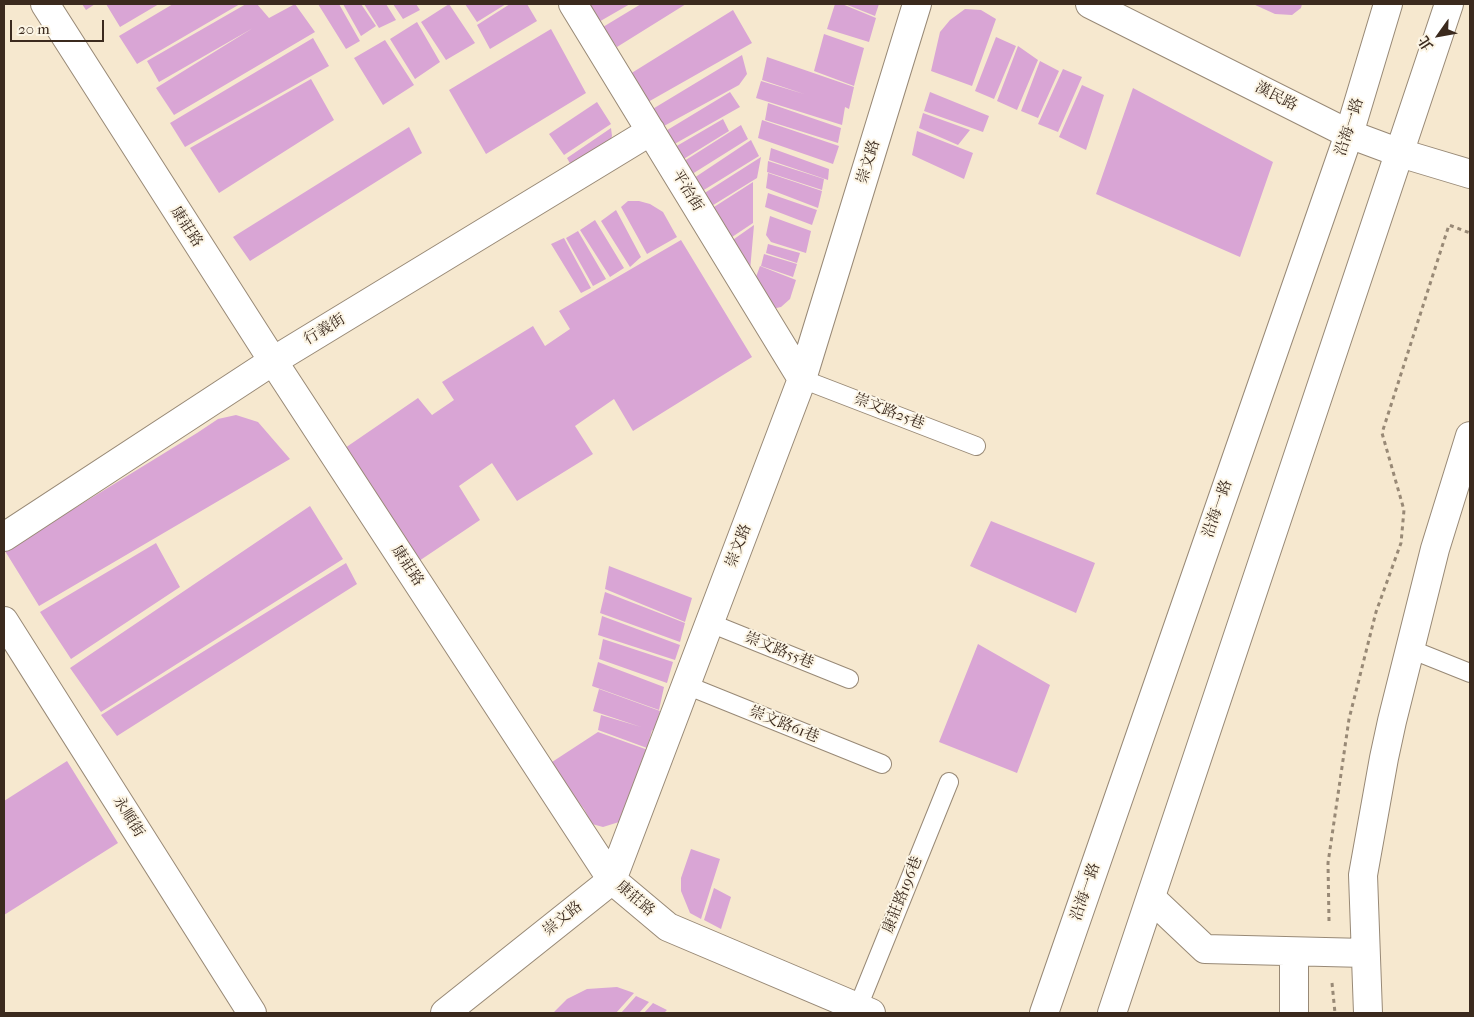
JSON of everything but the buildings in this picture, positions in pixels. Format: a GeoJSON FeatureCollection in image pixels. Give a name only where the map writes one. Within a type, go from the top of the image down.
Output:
{"type":"FeatureCollection","features":[{"type":"Feature","properties":{"kind":"street","name":"康莊路"},"geometry":{"type":"LineString","coordinates":[[45,4],[273,361],[612,880],[668,927],[864,1010]]}},
{"type":"Feature","properties":{"kind":"street","name":"平治街"},"geometry":{"type":"LineString","coordinates":[[573,4],[802,378]]}},
{"type":"Feature","properties":{"kind":"street","name":"崇文路"},"geometry":{"type":"LineString","coordinates":[[445,1013],[612,880],[802,378],[917,4]]}},
{"type":"Feature","properties":{"kind":"street","name":"漢民路"},"geometry":{"type":"LineString","coordinates":[[1090,4],[1349,134],[1400,153],[1470,174]]}},
{"type":"Feature","properties":{"kind":"street","name":"沿海一路"},"geometry":{"type":"LineString","coordinates":[[1044,1013],[1349,134],[1388,4]]}},
{"type":"Feature","properties":{"kind":"street"},"geometry":{"type":"LineString","coordinates":[[1112,1013],[1400,153],[1448,4]]}},
{"type":"Feature","properties":{"kind":"street","name":"行義街"},"geometry":{"type":"LineString","coordinates":[[4,537],[273,361],[651,131]]}},
{"type":"Feature","properties":{"kind":"street"},"geometry":{"type":"LineString","coordinates":[[1368,1013],[1363,875],[1384,758],[1410,649],[1435,549],[1470,436]]}},
{"type":"Feature","properties":{"kind":"street","name":"永順街"},"geometry":{"type":"LineString","coordinates":[[4,621],[252,1013]]}},
{"type":"Feature","properties":{"kind":"street"},"geometry":{"type":"LineString","coordinates":[[1151,898],[1205,949],[1365,953]]}},
{"type":"Feature","properties":{"kind":"street"},"geometry":{"type":"LineString","coordinates":[[1294,952],[1294,1013]]}},
{"type":"Feature","properties":{"kind":"lane","name":"崇文路25巷"},"geometry":{"type":"LineString","coordinates":[[802,378],[976,446]]}},
{"type":"Feature","properties":{"kind":"lane","name":"崇文路55巷"},"geometry":{"type":"LineString","coordinates":[[710,623],[849,679]]}},
{"type":"Feature","properties":{"kind":"lane"},"geometry":{"type":"LineString","coordinates":[[1410,649],[1470,673]]}},
{"type":"Feature","properties":{"kind":"lane","name":"崇文路61巷"},"geometry":{"type":"LineString","coordinates":[[686,686],[882,764]]}},
{"type":"Feature","properties":{"kind":"lane","name":"康莊路196巷"},"geometry":{"type":"LineString","coordinates":[[864,1010],[949,782]]}},
{"type":"Feature","properties":{"kind":"path"},"geometry":{"type":"LineString","coordinates":[[1335,1013],[1329,953],[1328,863],[1349,719],[1376,612],[1401,543],[1404,510],[1382,433],[1449,225],[1470,233]]}}]}
